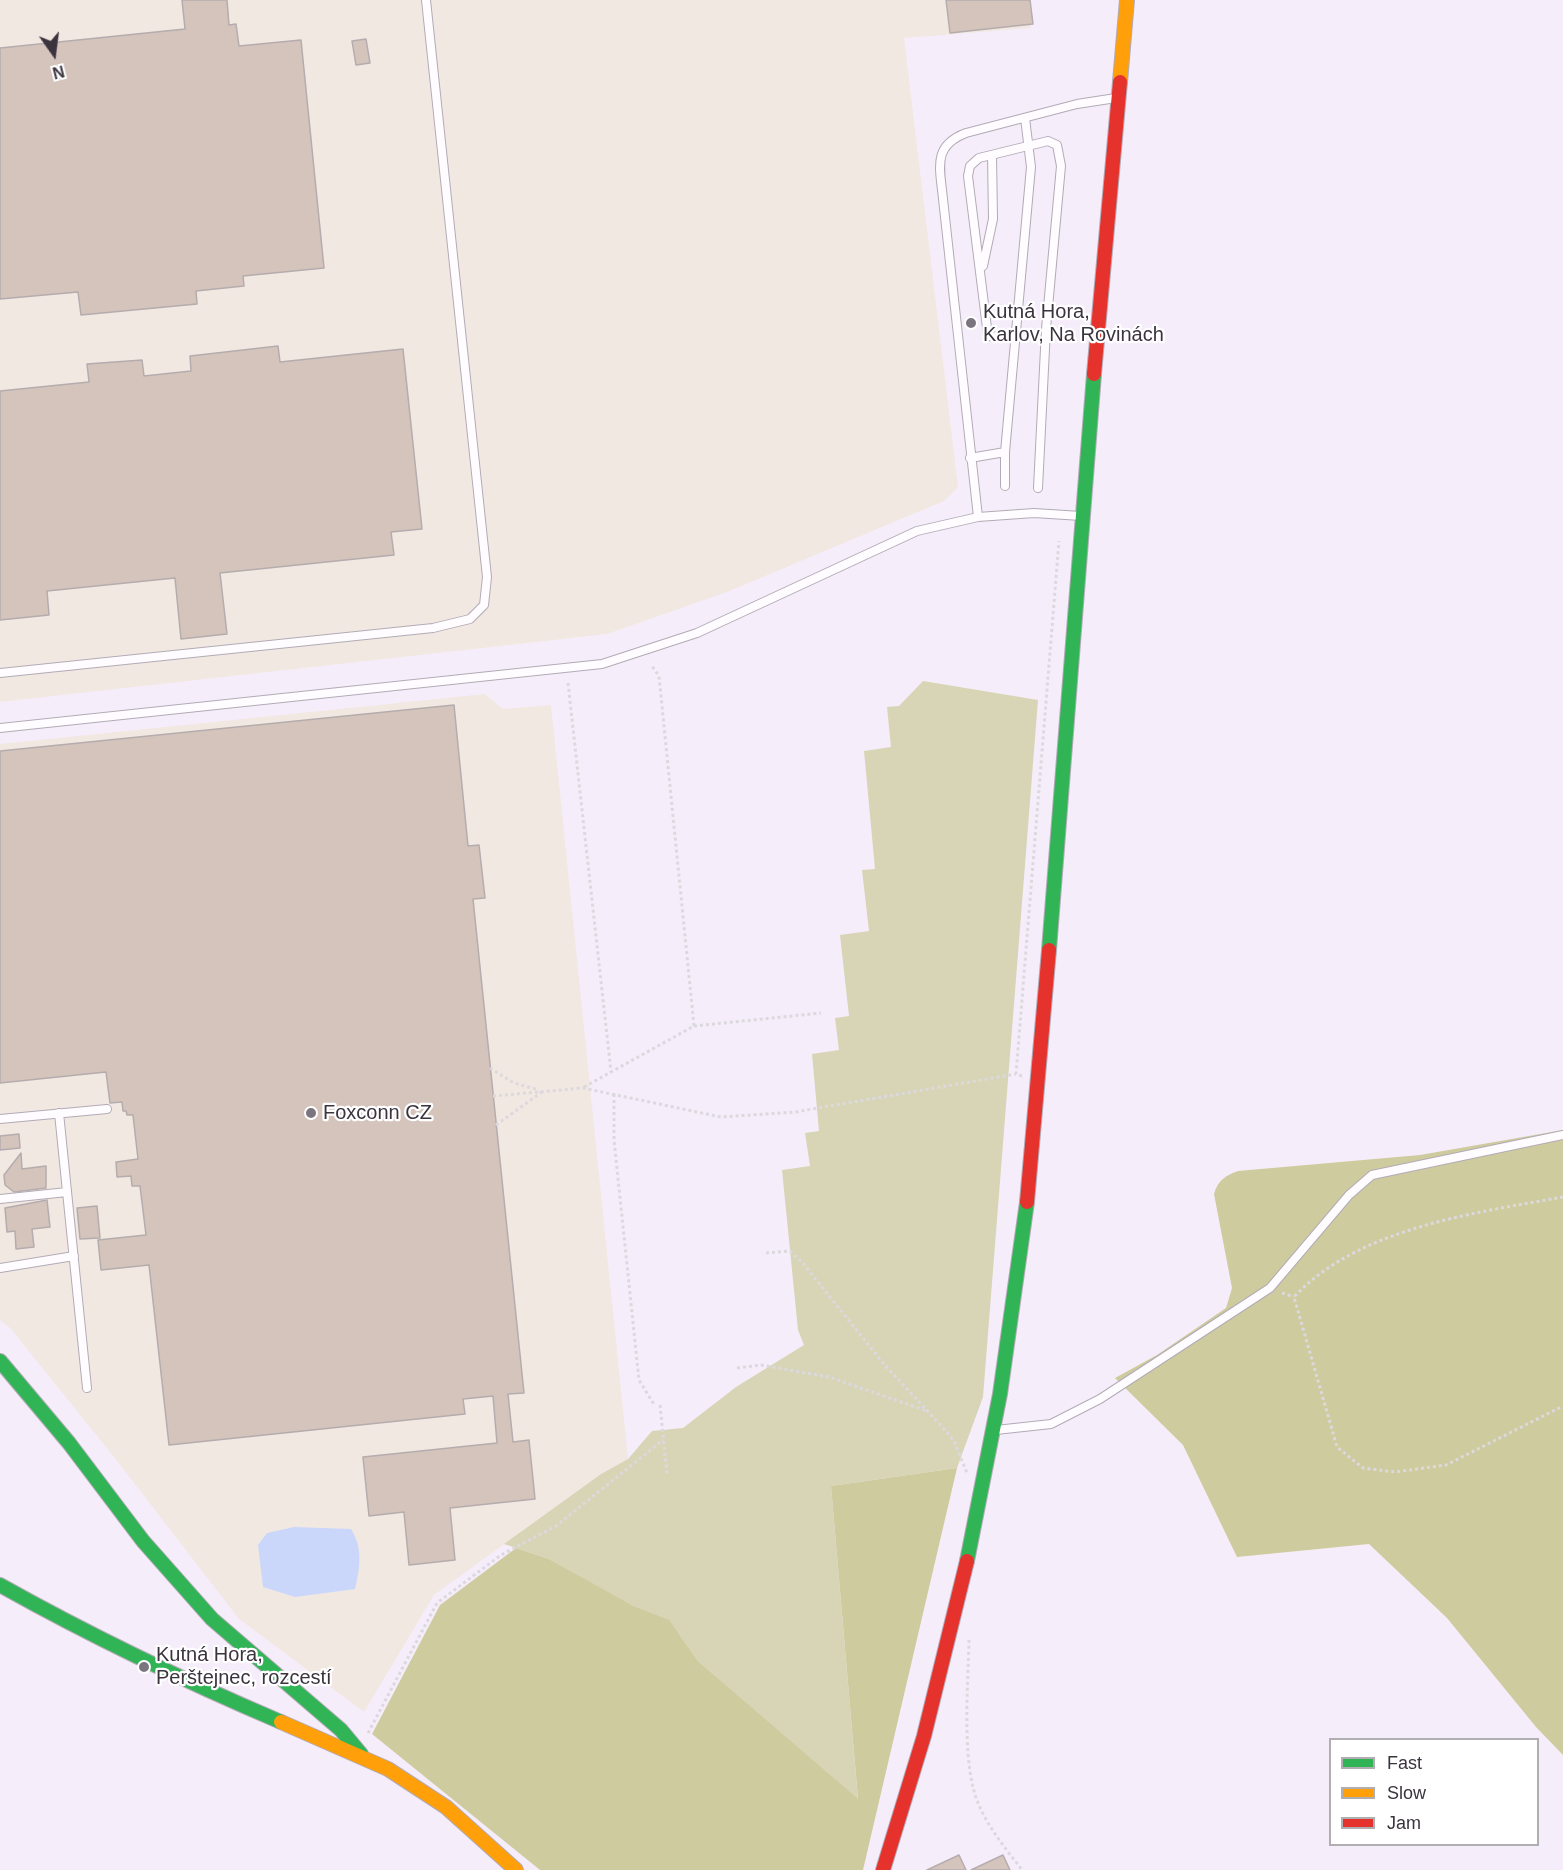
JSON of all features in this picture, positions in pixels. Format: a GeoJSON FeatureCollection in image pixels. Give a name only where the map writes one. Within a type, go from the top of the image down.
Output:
{"type":"FeatureCollection","features":[{"type":"Feature","properties":{"kind":"main road"},"geometry":{"type":"LineString","coordinates":[[883,1870],[935,1701],[980,1506],[994,1430],[1023,1233],[1038,1078],[1082,516],[1127,0]]}},
{"type":"Feature","properties":{"kind":"main road"},"geometry":{"type":"LineString","coordinates":[[0,1361],[69,1443],[143,1541],[212,1619],[341,1730],[359,1751]]}},
{"type":"Feature","properties":{"kind":"main road"},"geometry":{"type":"LineString","coordinates":[[0,1585],[80,1630],[179,1678],[359,1751],[405,1778],[446,1807],[516,1870]]}},
{"type":"Feature","properties":{"kind":"lane"},"geometry":{"type":"LineString","coordinates":[[0,673],[433,628],[470,619],[484,605],[487,577],[426,0]]}},
{"type":"Feature","properties":{"kind":"lane"},"geometry":{"type":"LineString","coordinates":[[978,517],[940,156],[946,145],[956,137],[1025,118],[1119,97]]}},
{"type":"Feature","properties":{"kind":"lane"},"geometry":{"type":"LineString","coordinates":[[1005,486],[1005,452],[1031,167],[1025,118]]}},
{"type":"Feature","properties":{"kind":"lane"},"geometry":{"type":"LineString","coordinates":[[1017,338],[988,336],[982,271],[968,176],[973,162],[1029,145],[1053,142],[1057,145],[1060,155],[1046,329],[1038,488]]}},
{"type":"Feature","properties":{"kind":"lane"},"geometry":{"type":"LineString","coordinates":[[982,271],[993,219],[992,155]]}},
{"type":"Feature","properties":{"kind":"lane"},"geometry":{"type":"LineString","coordinates":[[970,458],[1005,452]]}},
{"type":"Feature","properties":{"kind":"lane"},"geometry":{"type":"LineString","coordinates":[[0,728],[602,664],[697,633],[917,531],[978,517],[1034,513],[1082,516]]}},
{"type":"Feature","properties":{"kind":"lane"},"geometry":{"type":"LineString","coordinates":[[0,1119],[107,1109]]}},
{"type":"Feature","properties":{"kind":"lane"},"geometry":{"type":"LineString","coordinates":[[59,1113],[87,1388]]}},
{"type":"Feature","properties":{"kind":"lane"},"geometry":{"type":"LineString","coordinates":[[994,1430],[1051,1424],[1100,1399],[1270,1288],[1349,1195],[1372,1175],[1563,1135]]}},
{"type":"Feature","properties":{"kind":"lane"},"geometry":{"type":"LineString","coordinates":[[0,1199],[67,1192]]}},
{"type":"Feature","properties":{"kind":"lane"},"geometry":{"type":"LineString","coordinates":[[0,1268],[74,1256]]}},
{"type":"Feature","properties":{"kind":"path"},"geometry":{"type":"LineString","coordinates":[[1016,1074],[1059,541]]}},
{"type":"Feature","properties":{"kind":"path"},"geometry":{"type":"LineString","coordinates":[[652,666],[659,676],[694,1026]]}},
{"type":"Feature","properties":{"kind":"path"},"geometry":{"type":"LineString","coordinates":[[568,683],[611,1072]]}},
{"type":"Feature","properties":{"kind":"path"},"geometry":{"type":"LineString","coordinates":[[582,1088],[694,1026],[821,1013]]}},
{"type":"Feature","properties":{"kind":"path"},"geometry":{"type":"LineString","coordinates":[[490,1068],[514,1083],[544,1091]]}},
{"type":"Feature","properties":{"kind":"path"},"geometry":{"type":"LineString","coordinates":[[493,1096],[582,1088],[721,1117],[795,1112],[1016,1074],[1038,1078]]}},
{"type":"Feature","properties":{"kind":"path"},"geometry":{"type":"LineString","coordinates":[[496,1125],[544,1091]]}},
{"type":"Feature","properties":{"kind":"path"},"geometry":{"type":"LineString","coordinates":[[614,1094],[614,1140],[639,1380],[655,1406]]}},
{"type":"Feature","properties":{"kind":"path"},"geometry":{"type":"LineString","coordinates":[[1563,1197],[1488,1210],[1365,1246],[1312,1278],[1294,1297],[1337,1447],[1363,1468],[1395,1472],[1446,1465],[1563,1406]]}},
{"type":"Feature","properties":{"kind":"path"},"geometry":{"type":"LineString","coordinates":[[766,1253],[790,1251],[802,1262],[883,1363],[954,1441],[980,1506]]}},
{"type":"Feature","properties":{"kind":"path"},"geometry":{"type":"LineString","coordinates":[[737,1368],[761,1365],[829,1377],[922,1408],[931,1414]]}},
{"type":"Feature","properties":{"kind":"path"},"geometry":{"type":"LineString","coordinates":[[660,1406],[667,1473]]}},
{"type":"Feature","properties":{"kind":"path"},"geometry":{"type":"LineString","coordinates":[[359,1751],[437,1603],[501,1555],[556,1526],[663,1440]]}},
{"type":"Feature","properties":{"kind":"path"},"geometry":{"type":"LineString","coordinates":[[969,1658],[968,1755],[973,1788],[985,1819],[1022,1870]]}},
{"type":"Feature","properties":{"kind":"shaded area"},"geometry":{"type":"Polygon","coordinates":[[[0,0],[1028,0],[1031,28],[904,38],[958,487],[944,501],[727,592],[607,634],[0,702],[0,0]]]}},
{"type":"Feature","properties":{"kind":"shaded area"},"geometry":{"type":"Polygon","coordinates":[[[923,681],[1038,700],[983,1397],[957,1468],[831,1486],[858,1800],[698,1661],[678,1633],[549,1559],[504,1544],[601,1474],[628,1459],[652,1431],[683,1428],[736,1387],[804,1345],[798,1330],[782,1170],[810,1166],[805,1133],[819,1131],[812,1054],[839,1050],[835,1018],[849,1016],[840,935],[869,931],[862,870],[875,869],[864,751],[891,747],[887,707],[899,706],[923,681]]]}},
{"type":"Feature","properties":{"kind":"shaded area"},"geometry":{"type":"Polygon","coordinates":[[[485,694],[503,709],[551,705],[628,1459],[601,1474],[434,1595],[364,1712],[239,1619],[114,1457],[10,1328],[0,1320],[0,744],[485,694]]]}},
{"type":"Feature","properties":{"kind":"shaded area"},"geometry":{"type":"Polygon","coordinates":[[[1563,1130],[1563,1755],[1536,1727],[1447,1618],[1369,1544],[1237,1557],[1183,1445],[1115,1378],[1157,1355],[1226,1308],[1232,1288],[1214,1194],[1220,1182],[1229,1175],[1238,1171],[1420,1155],[1563,1130]]]}},
{"type":"Feature","properties":{"kind":"shaded area"},"geometry":{"type":"Polygon","coordinates":[[[957,1468],[863,1870],[540,1870],[372,1734],[440,1605],[516,1548],[549,1559],[633,1606],[669,1620],[698,1661],[858,1799],[831,1486],[957,1468]]]}},
{"type":"Feature","properties":{"kind":"water"},"geometry":{"type":"Polygon","coordinates":[[[294,1527],[351,1529],[359,1551],[355,1589],[295,1597],[263,1587],[258,1545],[267,1533],[294,1527]]]}},
{"type":"Feature","properties":{"kind":"building"},"geometry":{"type":"Polygon","coordinates":[[[182,0],[227,0],[229,25],[236,24],[239,46],[301,40],[324,268],[243,276],[244,286],[196,291],[197,304],[81,315],[78,292],[0,299],[0,48],[185,29],[182,0]]]}},
{"type":"Feature","properties":{"kind":"building"},"geometry":{"type":"Polygon","coordinates":[[[946,0],[1030,0],[1033,24],[950,33],[946,0]]]}},
{"type":"Feature","properties":{"kind":"building"},"geometry":{"type":"Polygon","coordinates":[[[366,39],[370,63],[356,65],[352,41],[366,39]]]}},
{"type":"Feature","properties":{"kind":"building"},"geometry":{"type":"Polygon","coordinates":[[[278,346],[280,362],[403,349],[422,529],[391,532],[394,555],[220,573],[227,634],[181,639],[175,578],[47,591],[49,615],[0,620],[0,391],[89,382],[87,364],[142,360],[144,376],[191,371],[190,356],[278,346]]]}},
{"type":"Feature","properties":{"kind":"building"},"geometry":{"type":"Polygon","coordinates":[[[454,705],[468,846],[479,845],[485,898],[473,899],[524,1393],[508,1394],[513,1442],[529,1440],[535,1499],[450,1508],[455,1560],[409,1565],[404,1512],[369,1516],[363,1457],[497,1443],[493,1396],[463,1399],[465,1414],[169,1445],[149,1265],[101,1270],[98,1240],[146,1235],[140,1186],[132,1186],[131,1176],[117,1177],[116,1162],[138,1159],[133,1115],[127,1115],[126,1111],[123,1111],[122,1102],[110,1103],[106,1072],[0,1083],[0,751],[454,705]]]}},
{"type":"Feature","properties":{"kind":"building"},"geometry":{"type":"Polygon","coordinates":[[[19,1134],[20,1148],[0,1150],[0,1136],[19,1134]]]}},
{"type":"Feature","properties":{"kind":"building"},"geometry":{"type":"Polygon","coordinates":[[[21,1153],[22,1169],[46,1166],[46,1188],[14,1192],[5,1185],[4,1175],[21,1153]]]}},
{"type":"Feature","properties":{"kind":"building"},"geometry":{"type":"Polygon","coordinates":[[[47,1200],[50,1227],[32,1229],[34,1247],[16,1249],[15,1231],[7,1232],[5,1208],[47,1200]]]}},
{"type":"Feature","properties":{"kind":"building"},"geometry":{"type":"Polygon","coordinates":[[[97,1206],[100,1238],[80,1239],[77,1208],[97,1206]]]}},
{"type":"Feature","properties":{"kind":"building"},"geometry":{"type":"Polygon","coordinates":[[[959,1855],[966,1870],[927,1870],[959,1855]]]}},
{"type":"Feature","properties":{"kind":"building"},"geometry":{"type":"Polygon","coordinates":[[[1003,1855],[1010,1870],[971,1870],[1003,1855]]]}},
{"type":"Feature","properties":{"kind":"traffic: fast"},"geometry":{"type":"LineString","coordinates":[[1049,950],[1094,374]]}},
{"type":"Feature","properties":{"kind":"traffic: fast"},"geometry":{"type":"LineString","coordinates":[[967,1561],[1000,1394],[1027,1202]]}},
{"type":"Feature","properties":{"kind":"traffic: fast"},"geometry":{"type":"LineString","coordinates":[[0,1361],[69,1443],[143,1541],[212,1619],[341,1730],[361,1754]]}},
{"type":"Feature","properties":{"kind":"traffic: fast"},"geometry":{"type":"LineString","coordinates":[[0,1585],[139,1657],[281,1722]]}},
{"type":"Feature","properties":{"kind":"traffic: slow"},"geometry":{"type":"LineString","coordinates":[[1120,82],[1127,0]]}},
{"type":"Feature","properties":{"kind":"traffic: slow"},"geometry":{"type":"LineString","coordinates":[[281,1722],[388,1769],[446,1807],[516,1870]]}},
{"type":"Feature","properties":{"kind":"traffic: jam"},"geometry":{"type":"LineString","coordinates":[[1094,374],[1120,82]]}},
{"type":"Feature","properties":{"kind":"traffic: jam"},"geometry":{"type":"LineString","coordinates":[[1027,1202],[1049,950]]}},
{"type":"Feature","properties":{"kind":"traffic: jam"},"geometry":{"type":"LineString","coordinates":[[883,1870],[924,1736],[967,1561]]}},
{"type":"Feature","properties":{"kind":"place","name":"Kutná Hora, Karlov, Na Rovinách"},"geometry":{"type":"Point","coordinates":[971,323]}},
{"type":"Feature","properties":{"kind":"place","name":"Foxconn CZ"},"geometry":{"type":"Point","coordinates":[311,1113]}},
{"type":"Feature","properties":{"kind":"place","name":"Kutná Hora, Perštejnec, rozcestí"},"geometry":{"type":"Point","coordinates":[144,1667]}}]}
